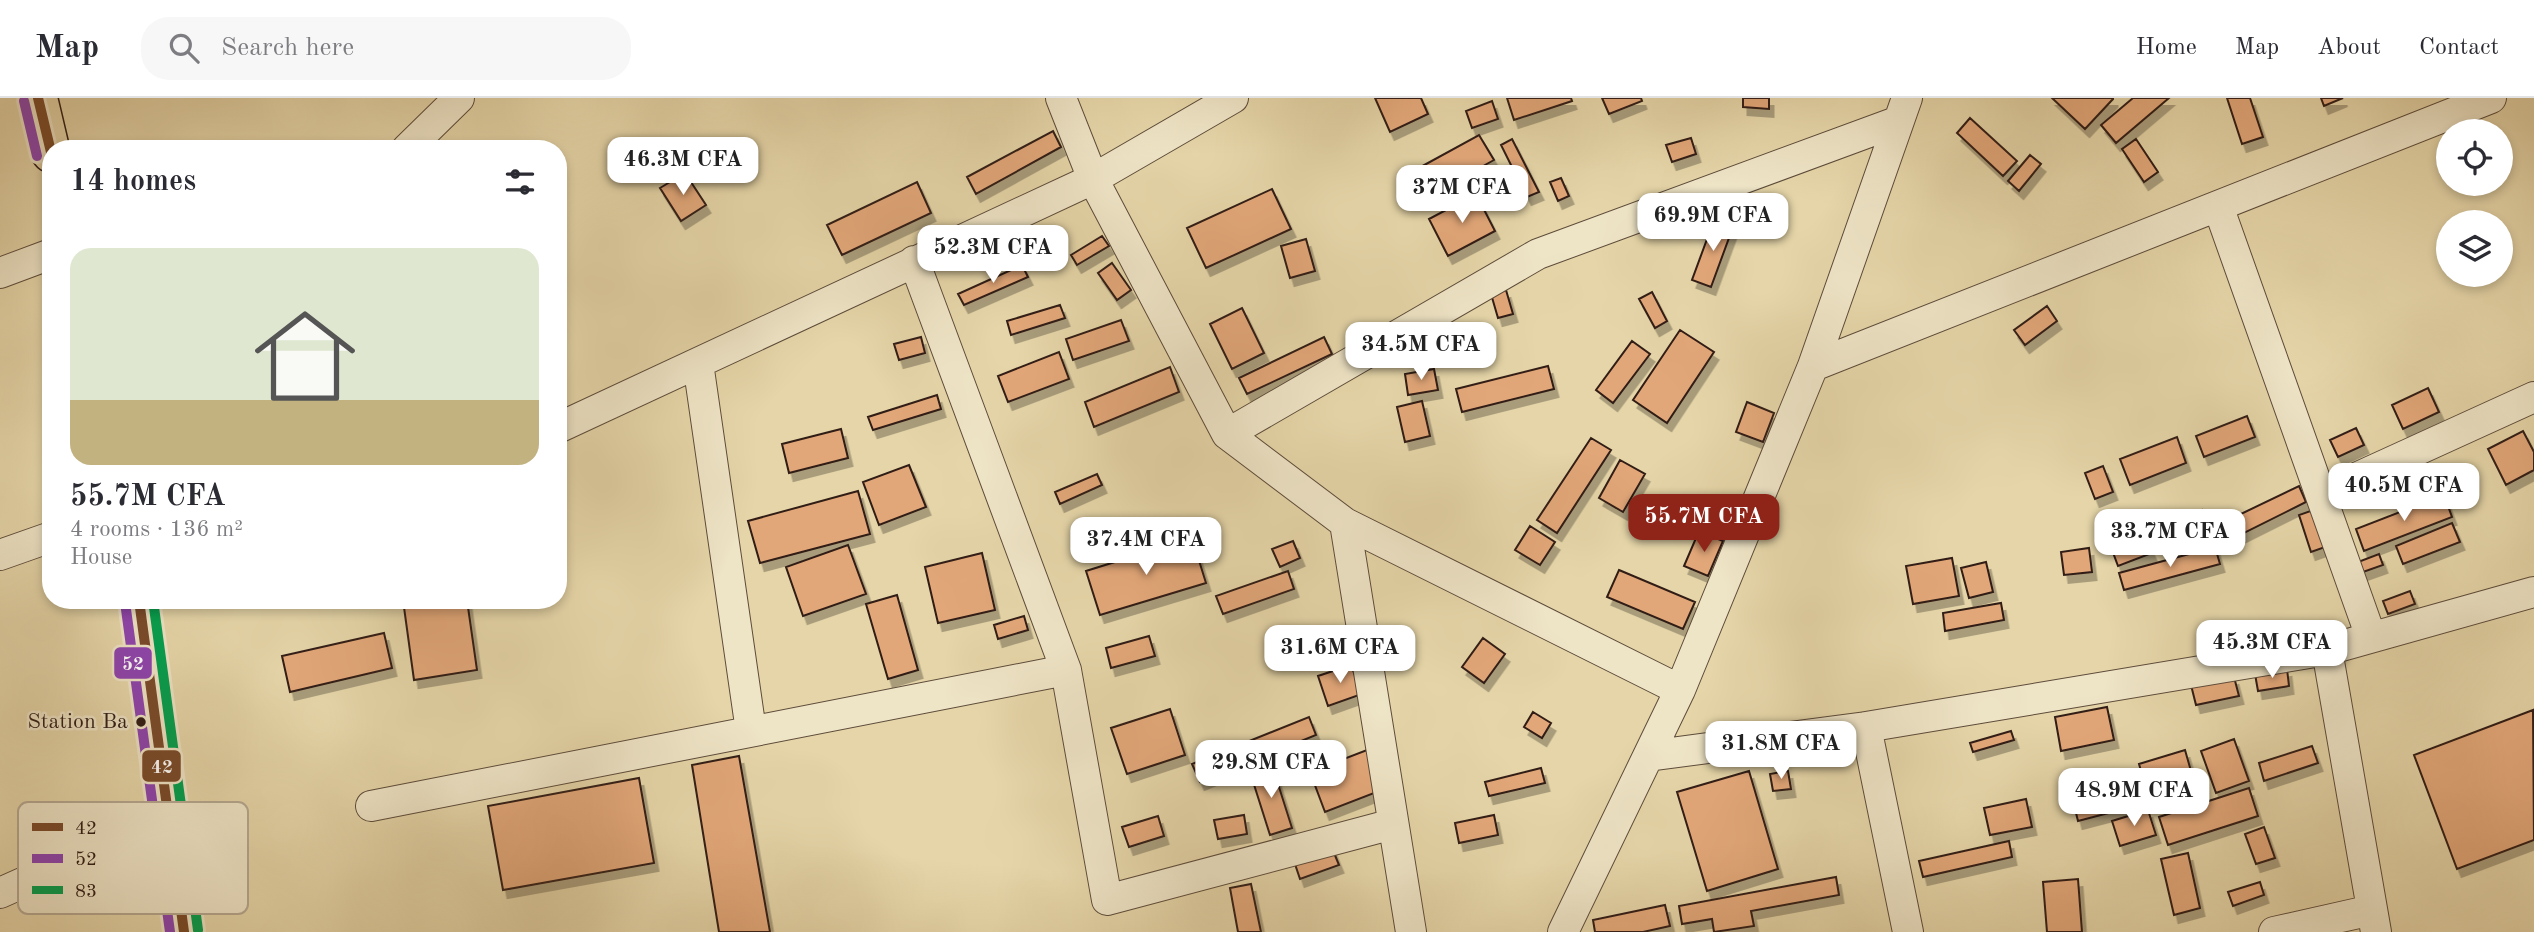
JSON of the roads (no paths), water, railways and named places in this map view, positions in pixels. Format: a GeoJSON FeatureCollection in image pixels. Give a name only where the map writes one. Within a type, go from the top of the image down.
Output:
{"type":"FeatureCollection","features":[{"type":"Feature","properties":{"kind":"highway"},"geometry":{"type":"LineString","coordinates":[[38,98],[48,140]]}},
{"type":"Feature","properties":{"kind":"highway"},"geometry":{"type":"LineString","coordinates":[[140,609],[166,802]]}},
{"type":"Feature","properties":{"kind":"highway"},"geometry":{"type":"LineString","coordinates":[[181,914],[184,932]]}},
{"type":"Feature","properties":{"kind":"street"},"geometry":{"type":"LineString","coordinates":[[416,140],[459,98]]}},
{"type":"Feature","properties":{"kind":"street"},"geometry":{"type":"LineString","coordinates":[[1061,98],[1093,179],[1227,434],[1345,523],[1680,690]]}},
{"type":"Feature","properties":{"kind":"street"},"geometry":{"type":"LineString","coordinates":[[567,424],[1093,179],[1233,98]]}},
{"type":"Feature","properties":{"kind":"street"},"geometry":{"type":"LineString","coordinates":[[1813,366],[2491,98]]}},
{"type":"Feature","properties":{"kind":"street"},"geometry":{"type":"LineString","coordinates":[[1227,434],[1538,254],[1903,109]]}},
{"type":"Feature","properties":{"kind":"street"},"geometry":{"type":"LineString","coordinates":[[1563,932],[1680,690],[1813,366],[1903,109]]}},
{"type":"Feature","properties":{"kind":"street"},"geometry":{"type":"LineString","coordinates":[[2218,206],[2371,637]]}},
{"type":"Feature","properties":{"kind":"street"},"geometry":{"type":"LineString","coordinates":[[0,273],[42,257]]}},
{"type":"Feature","properties":{"kind":"street"},"geometry":{"type":"LineString","coordinates":[[914,261],[1066,670],[1107,900],[1393,824]]}},
{"type":"Feature","properties":{"kind":"street"},"geometry":{"type":"LineString","coordinates":[[698,363],[751,731]]}},
{"type":"Feature","properties":{"kind":"street"},"geometry":{"type":"LineString","coordinates":[[2321,494],[2534,397]]}},
{"type":"Feature","properties":{"kind":"street"},"geometry":{"type":"LineString","coordinates":[[1345,523],[1411,932]]}},
{"type":"Feature","properties":{"kind":"street"},"geometry":{"type":"LineString","coordinates":[[0,555],[42,540]]}},
{"type":"Feature","properties":{"kind":"street"},"geometry":{"type":"LineString","coordinates":[[1648,757],[1866,727],[2327,650],[2534,592]]}},
{"type":"Feature","properties":{"kind":"street"},"geometry":{"type":"LineString","coordinates":[[2274,932],[2374,921],[2327,650]]}},
{"type":"Feature","properties":{"kind":"street"},"geometry":{"type":"LineString","coordinates":[[371,806],[1066,670]]}},
{"type":"Feature","properties":{"kind":"street"},"geometry":{"type":"LineString","coordinates":[[1866,727],[1908,932]]}},
{"type":"Feature","properties":{"kind":"street"},"geometry":{"type":"LineString","coordinates":[[0,893],[18,885]]}},
{"type":"Feature","properties":{"kind":"place","name":"Station Ba"},"geometry":{"type":"Point","coordinates":[141,722]}}]}
